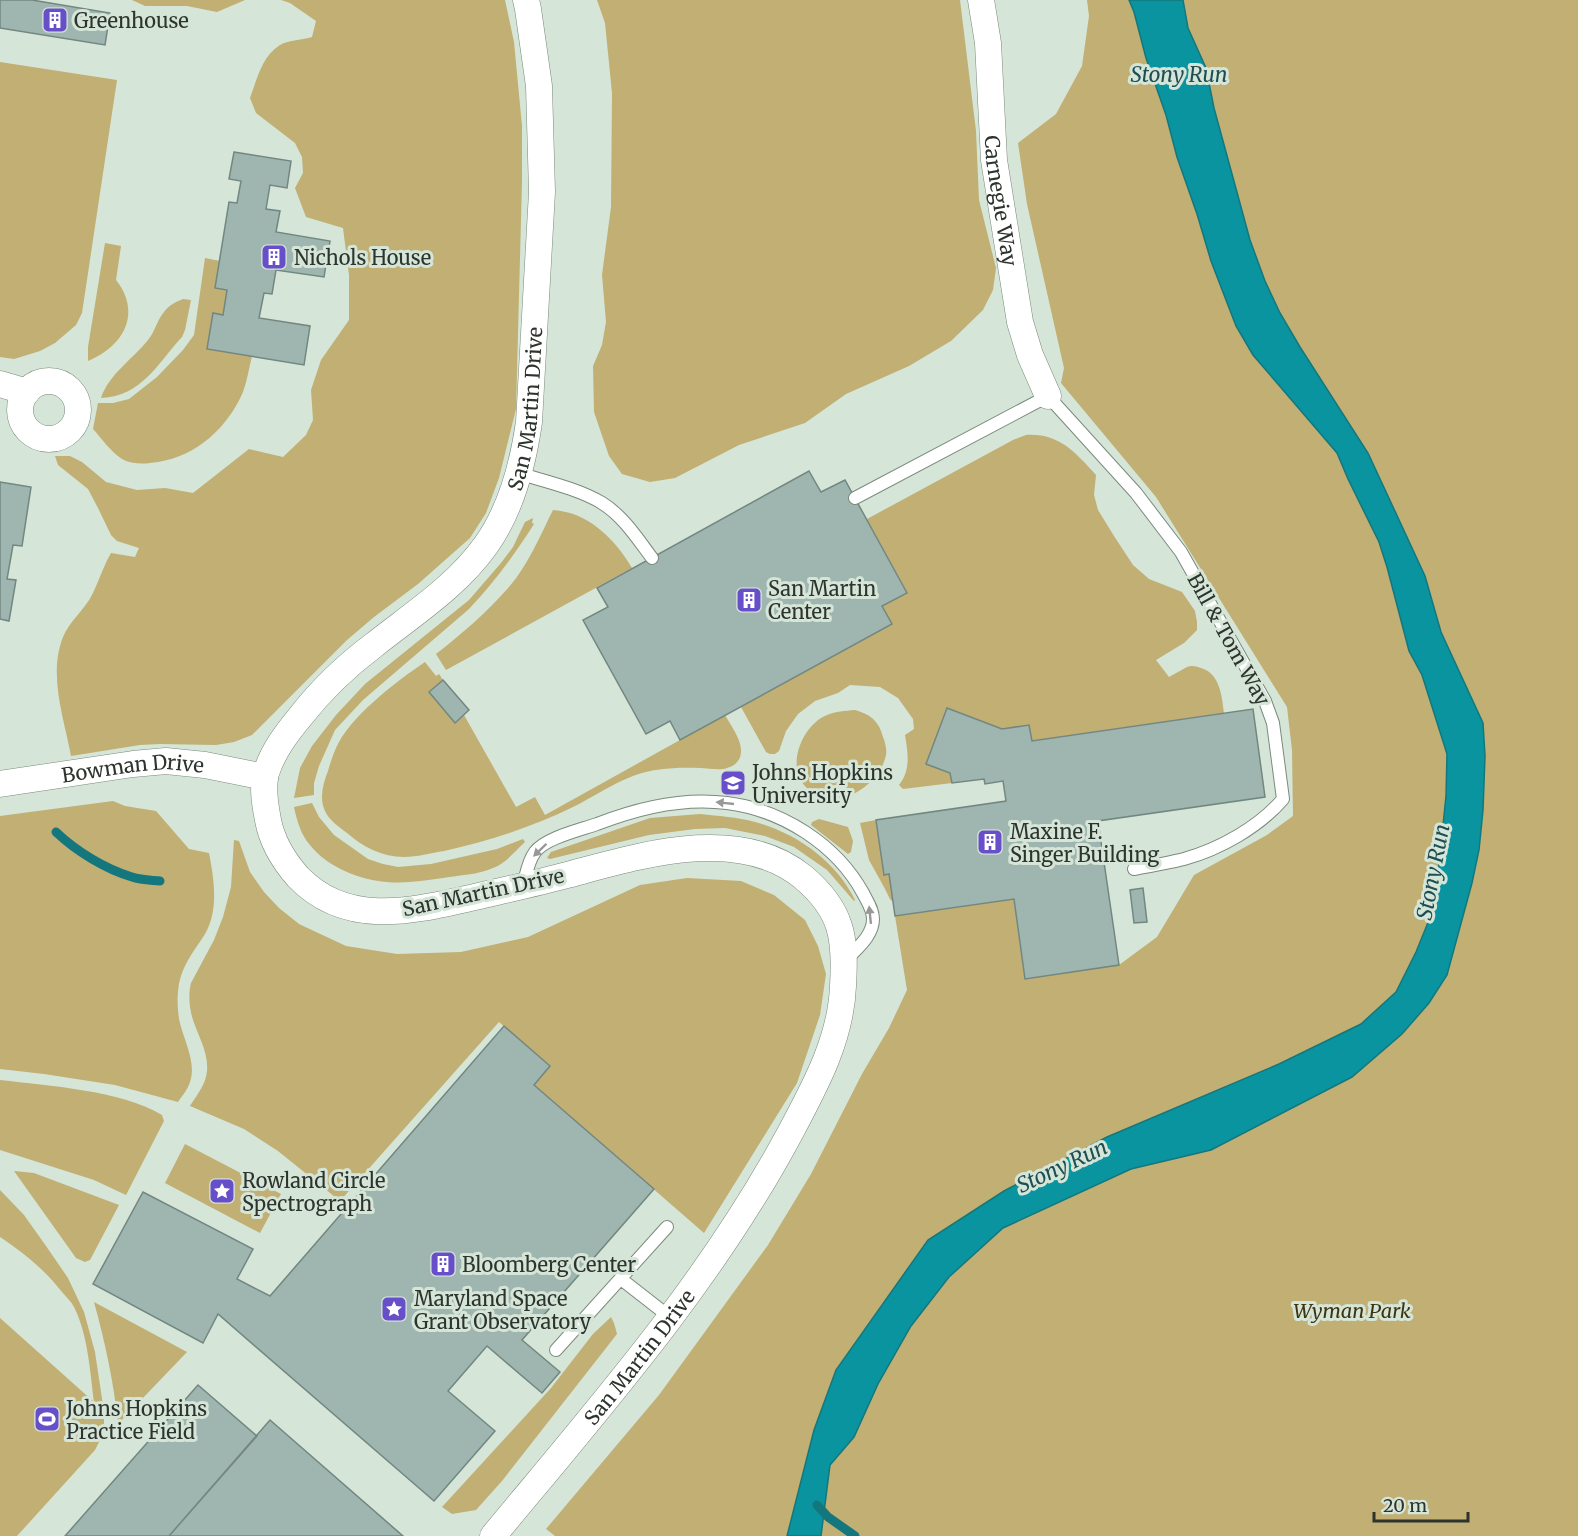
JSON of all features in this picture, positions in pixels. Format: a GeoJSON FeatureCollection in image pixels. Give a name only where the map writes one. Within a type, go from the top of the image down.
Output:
{"type":"FeatureCollection","features":[{"type":"Feature","properties":{"kind":"street","name":"San Martin Drive"},"geometry":{"type":"LineString","coordinates":[[494,1536],[671,1318],[720,1250],[774,1162],[807,1101],[833,1043],[843,996],[844,963],[840,927],[835,913],[825,899],[795,871],[756,854],[714,848],[660,853],[523,886],[408,910],[370,911],[352,909],[322,896],[303,882],[287,865],[275,844],[266,807],[265,777],[280,743],[329,684],[369,648],[427,604],[469,566],[487,544],[501,521],[525,449],[529,422],[542,192],[539,86],[526,0]]}},
{"type":"Feature","properties":{"kind":"street","name":"Carnegie Way"},"geometry":{"type":"LineString","coordinates":[[981,0],[988,43],[994,160],[1020,322],[1029,355],[1048,396]]}},
{"type":"Feature","properties":{"kind":"street"},"geometry":{"type":"LineString","coordinates":[[0,384],[27,392]]}},
{"type":"Feature","properties":{"kind":"street","name":"Bowman Drive"},"geometry":{"type":"LineString","coordinates":[[0,784],[166,761],[205,765],[265,777]]}},
{"type":"Feature","properties":{"kind":"lane"},"geometry":{"type":"LineString","coordinates":[[855,498],[1048,396]]}},
{"type":"Feature","properties":{"kind":"lane","name":"Bill & Tom Way"},"geometry":{"type":"LineString","coordinates":[[1048,396],[1136,493],[1181,552],[1265,701],[1273,723],[1283,799],[1272,813],[1229,841],[1186,858],[1134,869]]}},
{"type":"Feature","properties":{"kind":"lane"},"geometry":{"type":"LineString","coordinates":[[518,472],[602,503],[628,526],[652,558]]}},
{"type":"Feature","properties":{"kind":"lane"},"geometry":{"type":"LineString","coordinates":[[523,886],[536,850],[549,841],[609,819],[649,807],[688,802],[726,803],[759,809],[788,822],[815,839],[839,860],[867,900],[873,919],[869,935],[844,963]]}},
{"type":"Feature","properties":{"kind":"lane"},"geometry":{"type":"LineString","coordinates":[[556,1350],[667,1227]]}},
{"type":"Feature","properties":{"kind":"lane"},"geometry":{"type":"LineString","coordinates":[[621,1279],[671,1318]]}},
{"type":"Feature","properties":{"kind":"green space"},"geometry":{"type":"Polygon","coordinates":[[[132,0],[245,0],[217,12],[187,6],[145,6],[132,0]]]}},
{"type":"Feature","properties":{"kind":"green space"},"geometry":{"type":"Polygon","coordinates":[[[281,0],[505,0],[514,42],[522,126],[522,182],[516,409],[499,478],[486,513],[470,538],[418,584],[347,640],[252,735],[234,742],[216,745],[140,745],[71,756],[57,681],[59,651],[63,637],[92,595],[111,553],[135,557],[139,548],[117,541],[111,535],[88,489],[58,465],[55,456],[70,456],[82,462],[106,482],[137,490],[165,488],[193,493],[249,449],[283,457],[306,435],[313,420],[311,390],[321,360],[349,320],[349,275],[343,228],[306,217],[295,188],[303,173],[302,157],[295,143],[256,113],[250,98],[261,68],[274,50],[284,43],[312,37],[316,21],[290,3],[281,0]]]}},
{"type":"Feature","properties":{"kind":"green space"},"geometry":{"type":"Polygon","coordinates":[[[597,0],[960,0],[976,131],[979,200],[996,268],[993,290],[983,310],[951,341],[909,366],[846,394],[805,423],[739,445],[675,478],[650,482],[622,474],[609,456],[594,412],[593,366],[602,345],[606,322],[602,275],[611,207],[612,93],[605,23],[597,0]]]}},
{"type":"Feature","properties":{"kind":"green space"},"geometry":{"type":"Polygon","coordinates":[[[1087,0],[1129,0],[1211,261],[1292,399],[1337,453],[1379,542],[1409,651],[1422,675],[1447,754],[1446,797],[1438,875],[1429,920],[1396,992],[1361,1024],[1279,1064],[888,1296],[836,1370],[814,1430],[787,1536],[555,1536],[546,1529],[659,1395],[768,1245],[811,1174],[907,990],[895,916],[1014,899],[1025,978],[1119,965],[1157,937],[1194,875],[1267,835],[1293,816],[1292,750],[1287,707],[1156,497],[1061,383],[1064,368],[1027,204],[1018,143],[1056,114],[1082,66],[1089,16],[1087,0]]]}},
{"type":"Feature","properties":{"kind":"green space","name":"Wyman Park"},"geometry":{"type":"Polygon","coordinates":[[[1150,0],[1578,0],[1578,1536],[801,1536],[817,1465],[967,1235],[1326,1070],[1422,978],[1463,813],[1400,557],[1283,360],[1150,0]]]}},
{"type":"Feature","properties":{"kind":"green space"},"geometry":{"type":"Polygon","coordinates":[[[0,62],[117,80],[82,313],[76,325],[55,343],[40,351],[14,359],[0,357],[0,62]]]}},
{"type":"Feature","properties":{"kind":"green space"},"geometry":{"type":"Polygon","coordinates":[[[105,243],[121,246],[116,280],[128,304],[128,316],[120,337],[101,355],[88,361],[88,347],[105,243]]]}},
{"type":"Feature","properties":{"kind":"green space"},"geometry":{"type":"Polygon","coordinates":[[[205,258],[220,261],[227,290],[223,315],[214,314],[252,356],[243,392],[237,405],[220,428],[198,446],[172,459],[158,462],[140,464],[126,461],[114,453],[93,429],[98,403],[113,403],[129,399],[157,377],[183,350],[194,335],[205,258]]]}},
{"type":"Feature","properties":{"kind":"green space"},"geometry":{"type":"Polygon","coordinates":[[[183,299],[191,300],[182,337],[148,377],[138,385],[115,396],[101,398],[115,374],[150,337],[166,310],[183,299]]]}},
{"type":"Feature","properties":{"kind":"green space"},"geometry":{"type":"Polygon","coordinates":[[[1026,435],[1048,437],[1066,446],[1081,459],[1096,475],[1094,495],[1098,510],[1133,565],[1149,579],[1182,592],[1195,611],[1197,630],[1184,643],[1156,660],[1169,677],[1190,666],[1207,671],[1219,686],[1224,713],[1032,741],[947,709],[926,763],[950,773],[952,783],[903,789],[899,785],[907,767],[905,735],[914,729],[913,719],[898,698],[880,687],[850,685],[838,693],[815,701],[798,714],[786,731],[779,751],[775,754],[766,752],[741,707],[892,624],[882,606],[907,592],[867,519],[1026,435]]]}},
{"type":"Feature","properties":{"kind":"green space"},"geometry":{"type":"Polygon","coordinates":[[[553,510],[578,516],[599,529],[609,537],[632,568],[446,670],[436,654],[474,622],[509,587],[528,560],[553,510]]]}},
{"type":"Feature","properties":{"kind":"green space"},"geometry":{"type":"Polygon","coordinates":[[[533,518],[532,523],[534,524],[512,557],[469,609],[363,700],[335,730],[319,766],[314,783],[314,795],[294,798],[300,768],[312,746],[336,715],[365,684],[469,600],[513,547],[525,522],[533,518]]]}},
{"type":"Feature","properties":{"kind":"green space"},"geometry":{"type":"Polygon","coordinates":[[[425,662],[436,676],[439,674],[443,680],[429,692],[455,722],[464,715],[516,807],[535,797],[545,815],[725,715],[740,743],[740,758],[735,764],[724,769],[675,768],[641,773],[542,821],[477,843],[414,856],[396,857],[381,853],[360,843],[329,817],[322,801],[323,786],[331,760],[346,731],[378,698],[425,662]]]}},
{"type":"Feature","properties":{"kind":"green space"},"geometry":{"type":"Polygon","coordinates":[[[855,710],[869,716],[879,727],[886,750],[882,767],[864,788],[852,794],[840,798],[827,798],[815,794],[804,785],[799,776],[797,756],[800,745],[811,727],[819,720],[834,713],[855,710]]]}},
{"type":"Feature","properties":{"kind":"green space"},"geometry":{"type":"Polygon","coordinates":[[[113,801],[125,806],[156,811],[189,849],[209,853],[214,884],[212,915],[205,934],[184,968],[179,983],[179,1019],[189,1050],[192,1074],[189,1085],[178,1102],[115,1085],[0,1069],[0,816],[113,801]]]}},
{"type":"Feature","properties":{"kind":"green space"},"geometry":{"type":"Polygon","coordinates":[[[312,803],[319,817],[334,835],[368,859],[398,867],[431,864],[497,849],[523,839],[525,842],[502,863],[481,872],[408,882],[377,881],[335,866],[325,860],[310,845],[300,828],[294,807],[312,803]]]}},
{"type":"Feature","properties":{"kind":"green space"},"geometry":{"type":"Polygon","coordinates":[[[700,814],[755,822],[800,841],[826,861],[847,886],[855,900],[827,870],[794,847],[765,836],[725,828],[649,835],[547,858],[551,852],[650,818],[700,814]]]}},
{"type":"Feature","properties":{"kind":"green space"},"geometry":{"type":"Polygon","coordinates":[[[819,819],[848,827],[853,841],[851,852],[848,854],[811,825],[819,819]]]}},
{"type":"Feature","properties":{"kind":"green space"},"geometry":{"type":"Polygon","coordinates":[[[876,820],[884,874],[889,874],[894,903],[869,860],[860,823],[876,820]]]}},
{"type":"Feature","properties":{"kind":"green space"},"geometry":{"type":"Polygon","coordinates":[[[234,840],[239,841],[250,872],[264,892],[299,924],[346,946],[397,954],[461,952],[528,937],[640,885],[687,878],[741,881],[774,895],[805,920],[818,946],[826,974],[820,1015],[797,1083],[704,1233],[534,1085],[550,1066],[499,1022],[340,1201],[278,1151],[244,1129],[190,1106],[203,1085],[207,1063],[190,1007],[190,986],[214,940],[223,917],[231,887],[234,840]]]}},
{"type":"Feature","properties":{"kind":"green space"},"geometry":{"type":"Polygon","coordinates":[[[0,1080],[84,1090],[126,1100],[162,1115],[164,1121],[126,1195],[94,1180],[0,1150],[0,1080]]]}},
{"type":"Feature","properties":{"kind":"green space"},"geometry":{"type":"Polygon","coordinates":[[[185,1144],[281,1194],[260,1233],[165,1183],[185,1144]]]}},
{"type":"Feature","properties":{"kind":"green space"},"geometry":{"type":"Polygon","coordinates":[[[14,1171],[34,1173],[119,1205],[90,1260],[85,1262],[76,1258],[14,1171]]]}},
{"type":"Feature","properties":{"kind":"green space","name":"Johns Hopkins Practice Field"},"geometry":{"type":"Polygon","coordinates":[[[0,1190],[24,1215],[46,1246],[68,1278],[84,1312],[95,1352],[104,1412],[104,1428],[95,1450],[17,1536],[0,1536],[0,1318],[94,1402],[90,1366],[79,1318],[70,1301],[55,1283],[26,1256],[0,1237],[0,1190]]]}},
{"type":"Feature","properties":{"kind":"green space"},"geometry":{"type":"Polygon","coordinates":[[[94,1302],[187,1352],[118,1424],[109,1363],[94,1302]]]}},
{"type":"Feature","properties":{"kind":"green space"},"geometry":{"type":"Polygon","coordinates":[[[611,1317],[617,1334],[502,1481],[476,1510],[452,1514],[442,1507],[551,1388],[593,1334],[611,1317]]]}},
{"type":"Feature","properties":{"kind":"water","name":"Stony Run"},"geometry":{"type":"Polygon","coordinates":[[[1129,0],[1183,0],[1188,28],[1206,68],[1214,108],[1250,240],[1265,281],[1300,347],[1368,453],[1425,576],[1441,632],[1483,723],[1485,756],[1483,810],[1479,850],[1472,883],[1447,975],[1429,1003],[1402,1034],[1352,1077],[1211,1150],[1131,1169],[1003,1228],[949,1277],[911,1326],[878,1384],[854,1437],[830,1465],[821,1536],[787,1536],[814,1430],[836,1370],[928,1240],[1004,1191],[1107,1137],[1279,1064],[1361,1024],[1396,992],[1429,920],[1438,875],[1446,796],[1447,754],[1422,675],[1409,651],[1379,542],[1337,453],[1253,355],[1236,326],[1211,261],[1129,0]]]}},
{"type":"Feature","properties":{"kind":"building","name":"Greenhouse"},"geometry":{"type":"Polygon","coordinates":[[[0,0],[32,0],[110,13],[105,45],[0,28],[0,0]]]}},
{"type":"Feature","properties":{"kind":"building","name":"Nichols House"},"geometry":{"type":"Polygon","coordinates":[[[234,152],[291,161],[287,188],[270,185],[266,209],[280,211],[276,232],[330,241],[324,277],[276,270],[272,294],[264,293],[259,318],[310,326],[304,365],[207,349],[213,313],[223,315],[227,290],[215,288],[229,202],[237,203],[241,181],[229,179],[234,152]]]}},
{"type":"Feature","properties":{"kind":"building","name":"San Martin Center"},"geometry":{"type":"Polygon","coordinates":[[[809,471],[821,492],[845,480],[907,593],[882,606],[892,624],[680,740],[670,721],[646,734],[583,620],[608,607],[597,588],[809,471]]]}},
{"type":"Feature","properties":{"kind":"building"},"geometry":{"type":"Polygon","coordinates":[[[0,482],[31,487],[22,546],[13,545],[7,579],[16,580],[9,621],[0,619],[0,482]]]}},
{"type":"Feature","properties":{"kind":"building"},"geometry":{"type":"Polygon","coordinates":[[[443,680],[469,710],[455,723],[429,692],[443,680]]]}},
{"type":"Feature","properties":{"kind":"building","name":"Maxine F. Singer Building"},"geometry":{"type":"Polygon","coordinates":[[[947,708],[1002,729],[1029,725],[1032,741],[1253,709],[1265,797],[1098,821],[1119,965],[1025,979],[1014,899],[895,916],[889,874],[884,875],[876,820],[1006,801],[1003,781],[985,784],[984,779],[952,783],[950,773],[926,764],[947,708]]]}},
{"type":"Feature","properties":{"kind":"building"},"geometry":{"type":"Polygon","coordinates":[[[1143,888],[1147,922],[1134,923],[1130,890],[1143,888]]]}},
{"type":"Feature","properties":{"kind":"building","name":"Bloomberg Center"},"geometry":{"type":"Polygon","coordinates":[[[504,1026],[550,1066],[534,1085],[654,1189],[522,1340],[560,1372],[542,1393],[487,1346],[448,1391],[495,1431],[434,1501],[218,1314],[203,1343],[93,1284],[143,1192],[253,1249],[237,1279],[270,1296],[504,1026]]]}},
{"type":"Feature","properties":{"kind":"building"},"geometry":{"type":"Polygon","coordinates":[[[198,1385],[257,1436],[169,1536],[65,1536],[198,1385]]]}},
{"type":"Feature","properties":{"kind":"building"},"geometry":{"type":"Polygon","coordinates":[[[270,1420],[403,1536],[169,1536],[270,1420]]]}},
{"type":"Feature","properties":{"kind":"waterway"},"geometry":{"type":"LineString","coordinates":[[56,832],[82,852],[122,874],[160,881]]}},
{"type":"Feature","properties":{"kind":"waterway"},"geometry":{"type":"LineString","coordinates":[[817,1505],[828,1517],[855,1536]]}},
{"type":"Feature","properties":{"kind":"place","name":"Greenhouse"},"geometry":{"type":"Point","coordinates":[55,20]}},
{"type":"Feature","properties":{"kind":"place","name":"Nichols House"},"geometry":{"type":"Point","coordinates":[274,257]}},
{"type":"Feature","properties":{"kind":"place","name":"San Martin Center"},"geometry":{"type":"Point","coordinates":[749,600]}},
{"type":"Feature","properties":{"kind":"place","name":"Johns Hopkins University"},"geometry":{"type":"Point","coordinates":[733,783]}},
{"type":"Feature","properties":{"kind":"place","name":"Maxine F. Singer Building"},"geometry":{"type":"Point","coordinates":[990,842]}},
{"type":"Feature","properties":{"kind":"place","name":"Rowland Circle Spectrograph"},"geometry":{"type":"Point","coordinates":[222,1191]}},
{"type":"Feature","properties":{"kind":"place","name":"Bloomberg Center"},"geometry":{"type":"Point","coordinates":[443,1264]}},
{"type":"Feature","properties":{"kind":"place","name":"Maryland Space Grant Observatory"},"geometry":{"type":"Point","coordinates":[394,1309]}},
{"type":"Feature","properties":{"kind":"place","name":"Johns Hopkins Practice Field"},"geometry":{"type":"Point","coordinates":[47,1419]}}]}
